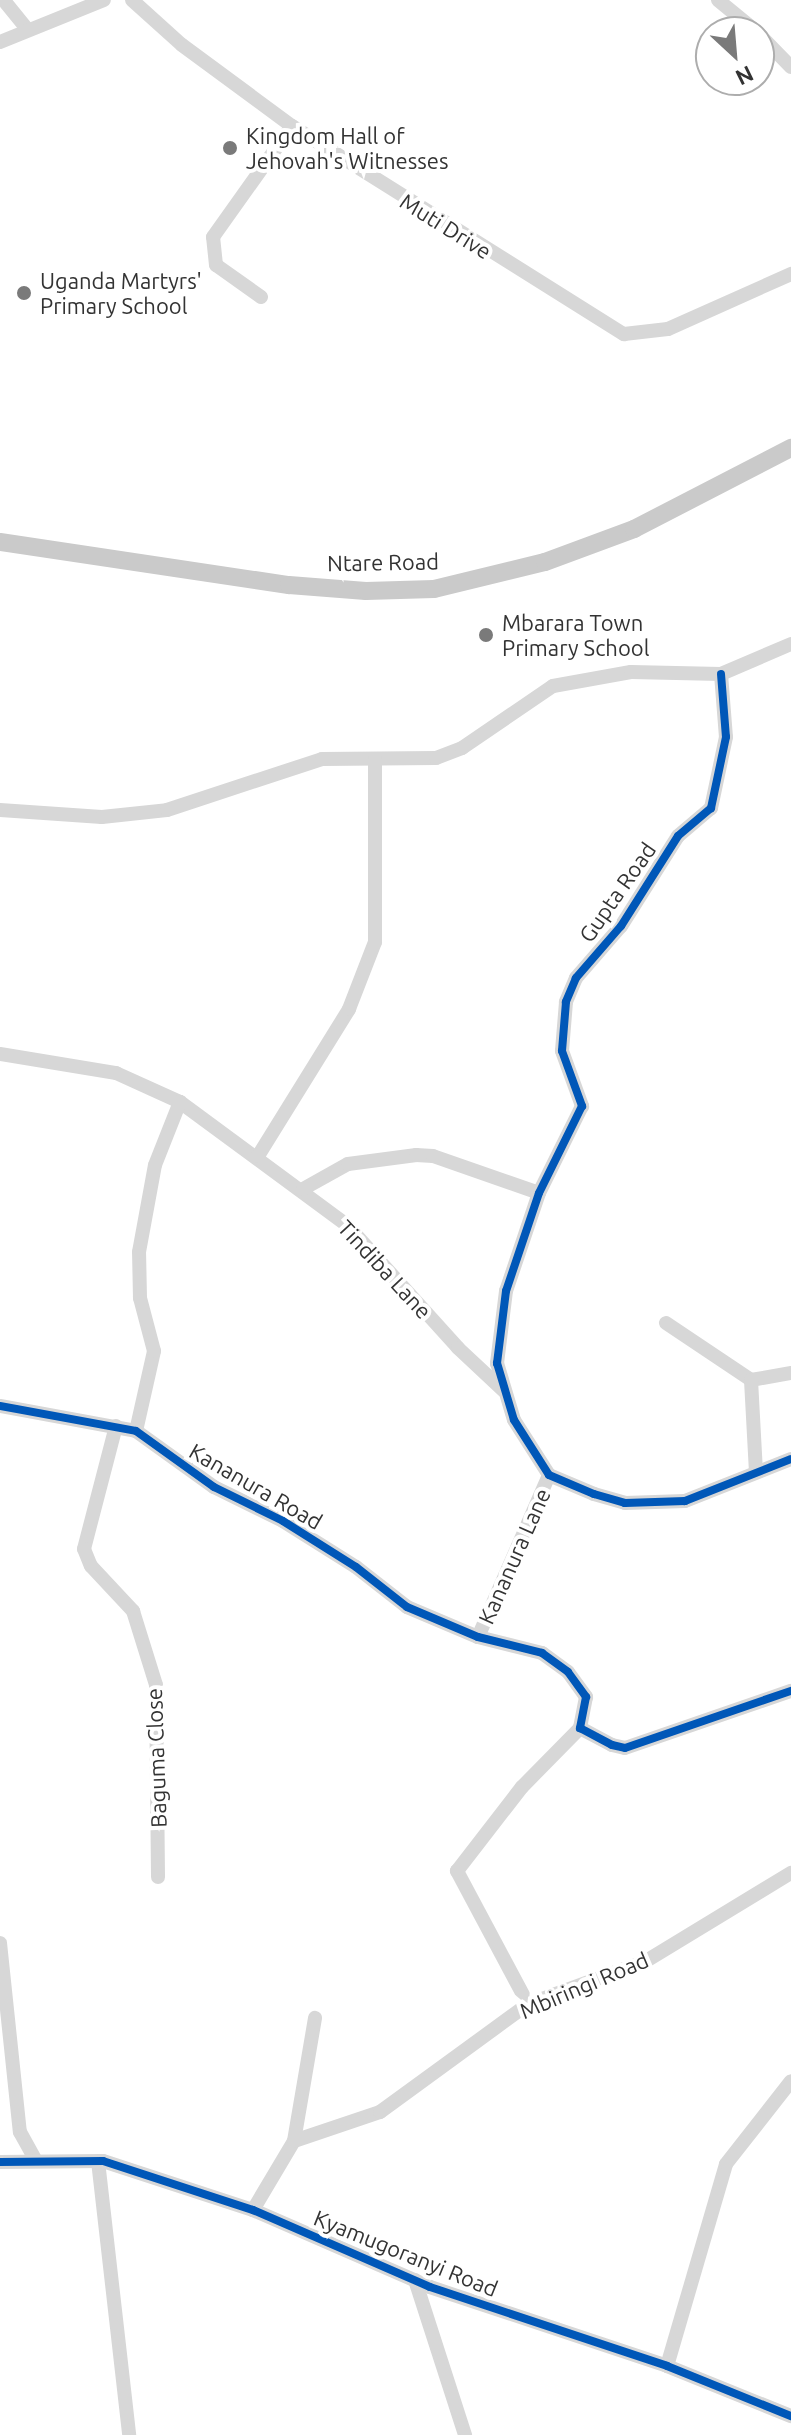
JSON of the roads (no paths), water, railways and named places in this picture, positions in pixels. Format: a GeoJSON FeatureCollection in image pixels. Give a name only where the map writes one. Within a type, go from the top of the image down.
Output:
{"type":"FeatureCollection","features":[{"type":"Feature","properties":{"kind":"main road","name":"Ntare Road"},"geometry":{"type":"LineString","coordinates":[[0,542],[289,585],[434,589],[545,562],[634,529],[791,448]]}},
{"type":"Feature","properties":{"kind":"street"},"geometry":{"type":"LineString","coordinates":[[0,42],[104,0]]}},
{"type":"Feature","properties":{"kind":"street","name":"Muti Drive"},"geometry":{"type":"LineString","coordinates":[[132,0],[182,45],[292,126],[624,334],[643,336],[668,329],[791,274]]}},
{"type":"Feature","properties":{"kind":"street"},"geometry":{"type":"LineString","coordinates":[[718,0],[737,16]]}},
{"type":"Feature","properties":{"kind":"street"},"geometry":{"type":"LineString","coordinates":[[5,5],[27,29]]}},
{"type":"Feature","properties":{"kind":"street"},"geometry":{"type":"LineString","coordinates":[[775,51],[791,67]]}},
{"type":"Feature","properties":{"kind":"street"},"geometry":{"type":"LineString","coordinates":[[261,297],[216,265],[213,237],[292,126]]}},
{"type":"Feature","properties":{"kind":"street"},"geometry":{"type":"LineString","coordinates":[[0,810],[88,817],[167,810],[293,766],[322,759],[436,758],[462,748],[553,686],[631,672],[721,674],[791,644]]}},
{"type":"Feature","properties":{"kind":"street","name":"Gupta Road"},"geometry":{"type":"LineString","coordinates":[[549,1475],[514,1420],[503,1390],[496,1337],[539,1193],[582,1106],[562,1051],[566,1002],[576,978],[621,926],[678,836],[711,808],[726,737],[721,674]]}},
{"type":"Feature","properties":{"kind":"street"},"geometry":{"type":"LineString","coordinates":[[258,1156],[349,1009],[375,942],[375,759]]}},
{"type":"Feature","properties":{"kind":"street","name":"Tindiba Lane"},"geometry":{"type":"LineString","coordinates":[[0,1054],[116,1073],[180,1102],[303,1189],[347,1225],[458,1348],[503,1390]]}},
{"type":"Feature","properties":{"kind":"street"},"geometry":{"type":"LineString","coordinates":[[136,1431],[154,1351],[140,1298],[139,1252],[155,1165],[180,1102]]}},
{"type":"Feature","properties":{"kind":"street"},"geometry":{"type":"LineString","coordinates":[[303,1189],[348,1164],[416,1155],[433,1156],[539,1193]]}},
{"type":"Feature","properties":{"kind":"street"},"geometry":{"type":"LineString","coordinates":[[666,1323],[751,1380],[791,1373]]}},
{"type":"Feature","properties":{"kind":"street"},"geometry":{"type":"LineString","coordinates":[[751,1380],[756,1472]]}},
{"type":"Feature","properties":{"kind":"street","name":"Kananura Road"},"geometry":{"type":"LineString","coordinates":[[0,1406],[136,1431],[214,1487],[283,1521],[356,1567],[407,1607],[478,1637],[542,1653],[568,1672],[586,1697],[580,1728]]}},
{"type":"Feature","properties":{"kind":"street","name":"Baguma Close"},"geometry":{"type":"LineString","coordinates":[[116,1426],[84,1549],[91,1566],[133,1611],[156,1685],[158,1877]]}},
{"type":"Feature","properties":{"kind":"street"},"geometry":{"type":"LineString","coordinates":[[549,1475],[625,1503],[668,1504],[791,1459]]}},
{"type":"Feature","properties":{"kind":"street","name":"Kananura Lane"},"geometry":{"type":"LineString","coordinates":[[478,1637],[549,1475]]}},
{"type":"Feature","properties":{"kind":"street"},"geometry":{"type":"LineString","coordinates":[[528,2004],[457,1871],[522,1787],[580,1728],[625,1748],[791,1691]]}},
{"type":"Feature","properties":{"kind":"street","name":"Mbiringi Road"},"geometry":{"type":"LineString","coordinates":[[294,2141],[380,2112],[528,2004],[646,1961],[791,1873]]}},
{"type":"Feature","properties":{"kind":"street"},"geometry":{"type":"LineString","coordinates":[[0,1943],[20,2132],[35,2159]]}},
{"type":"Feature","properties":{"kind":"street"},"geometry":{"type":"LineString","coordinates":[[253,2210],[294,2141],[315,2018]]}},
{"type":"Feature","properties":{"kind":"street"},"geometry":{"type":"LineString","coordinates":[[667,2366],[726,2164],[791,2081]]}},
{"type":"Feature","properties":{"kind":"street","name":"Kyamugoranyi Road"},"geometry":{"type":"LineString","coordinates":[[0,2162],[35,2159],[98,2161],[253,2210],[415,2280],[667,2366],[791,2416]]}},
{"type":"Feature","properties":{"kind":"street"},"geometry":{"type":"LineString","coordinates":[[98,2161],[129,2435]]}},
{"type":"Feature","properties":{"kind":"street"},"geometry":{"type":"LineString","coordinates":[[415,2280],[465,2435]]}},
{"type":"Feature","properties":{"kind":"place","name":"Kingdom Hall of Jehovah's Witnesses"},"geometry":{"type":"Point","coordinates":[230,148]}},
{"type":"Feature","properties":{"kind":"place","name":"Uganda Martyrs' Primary School"},"geometry":{"type":"Point","coordinates":[24,293]}},
{"type":"Feature","properties":{"kind":"place","name":"Mbarara Town Primary School"},"geometry":{"type":"Point","coordinates":[486,635]}}]}
